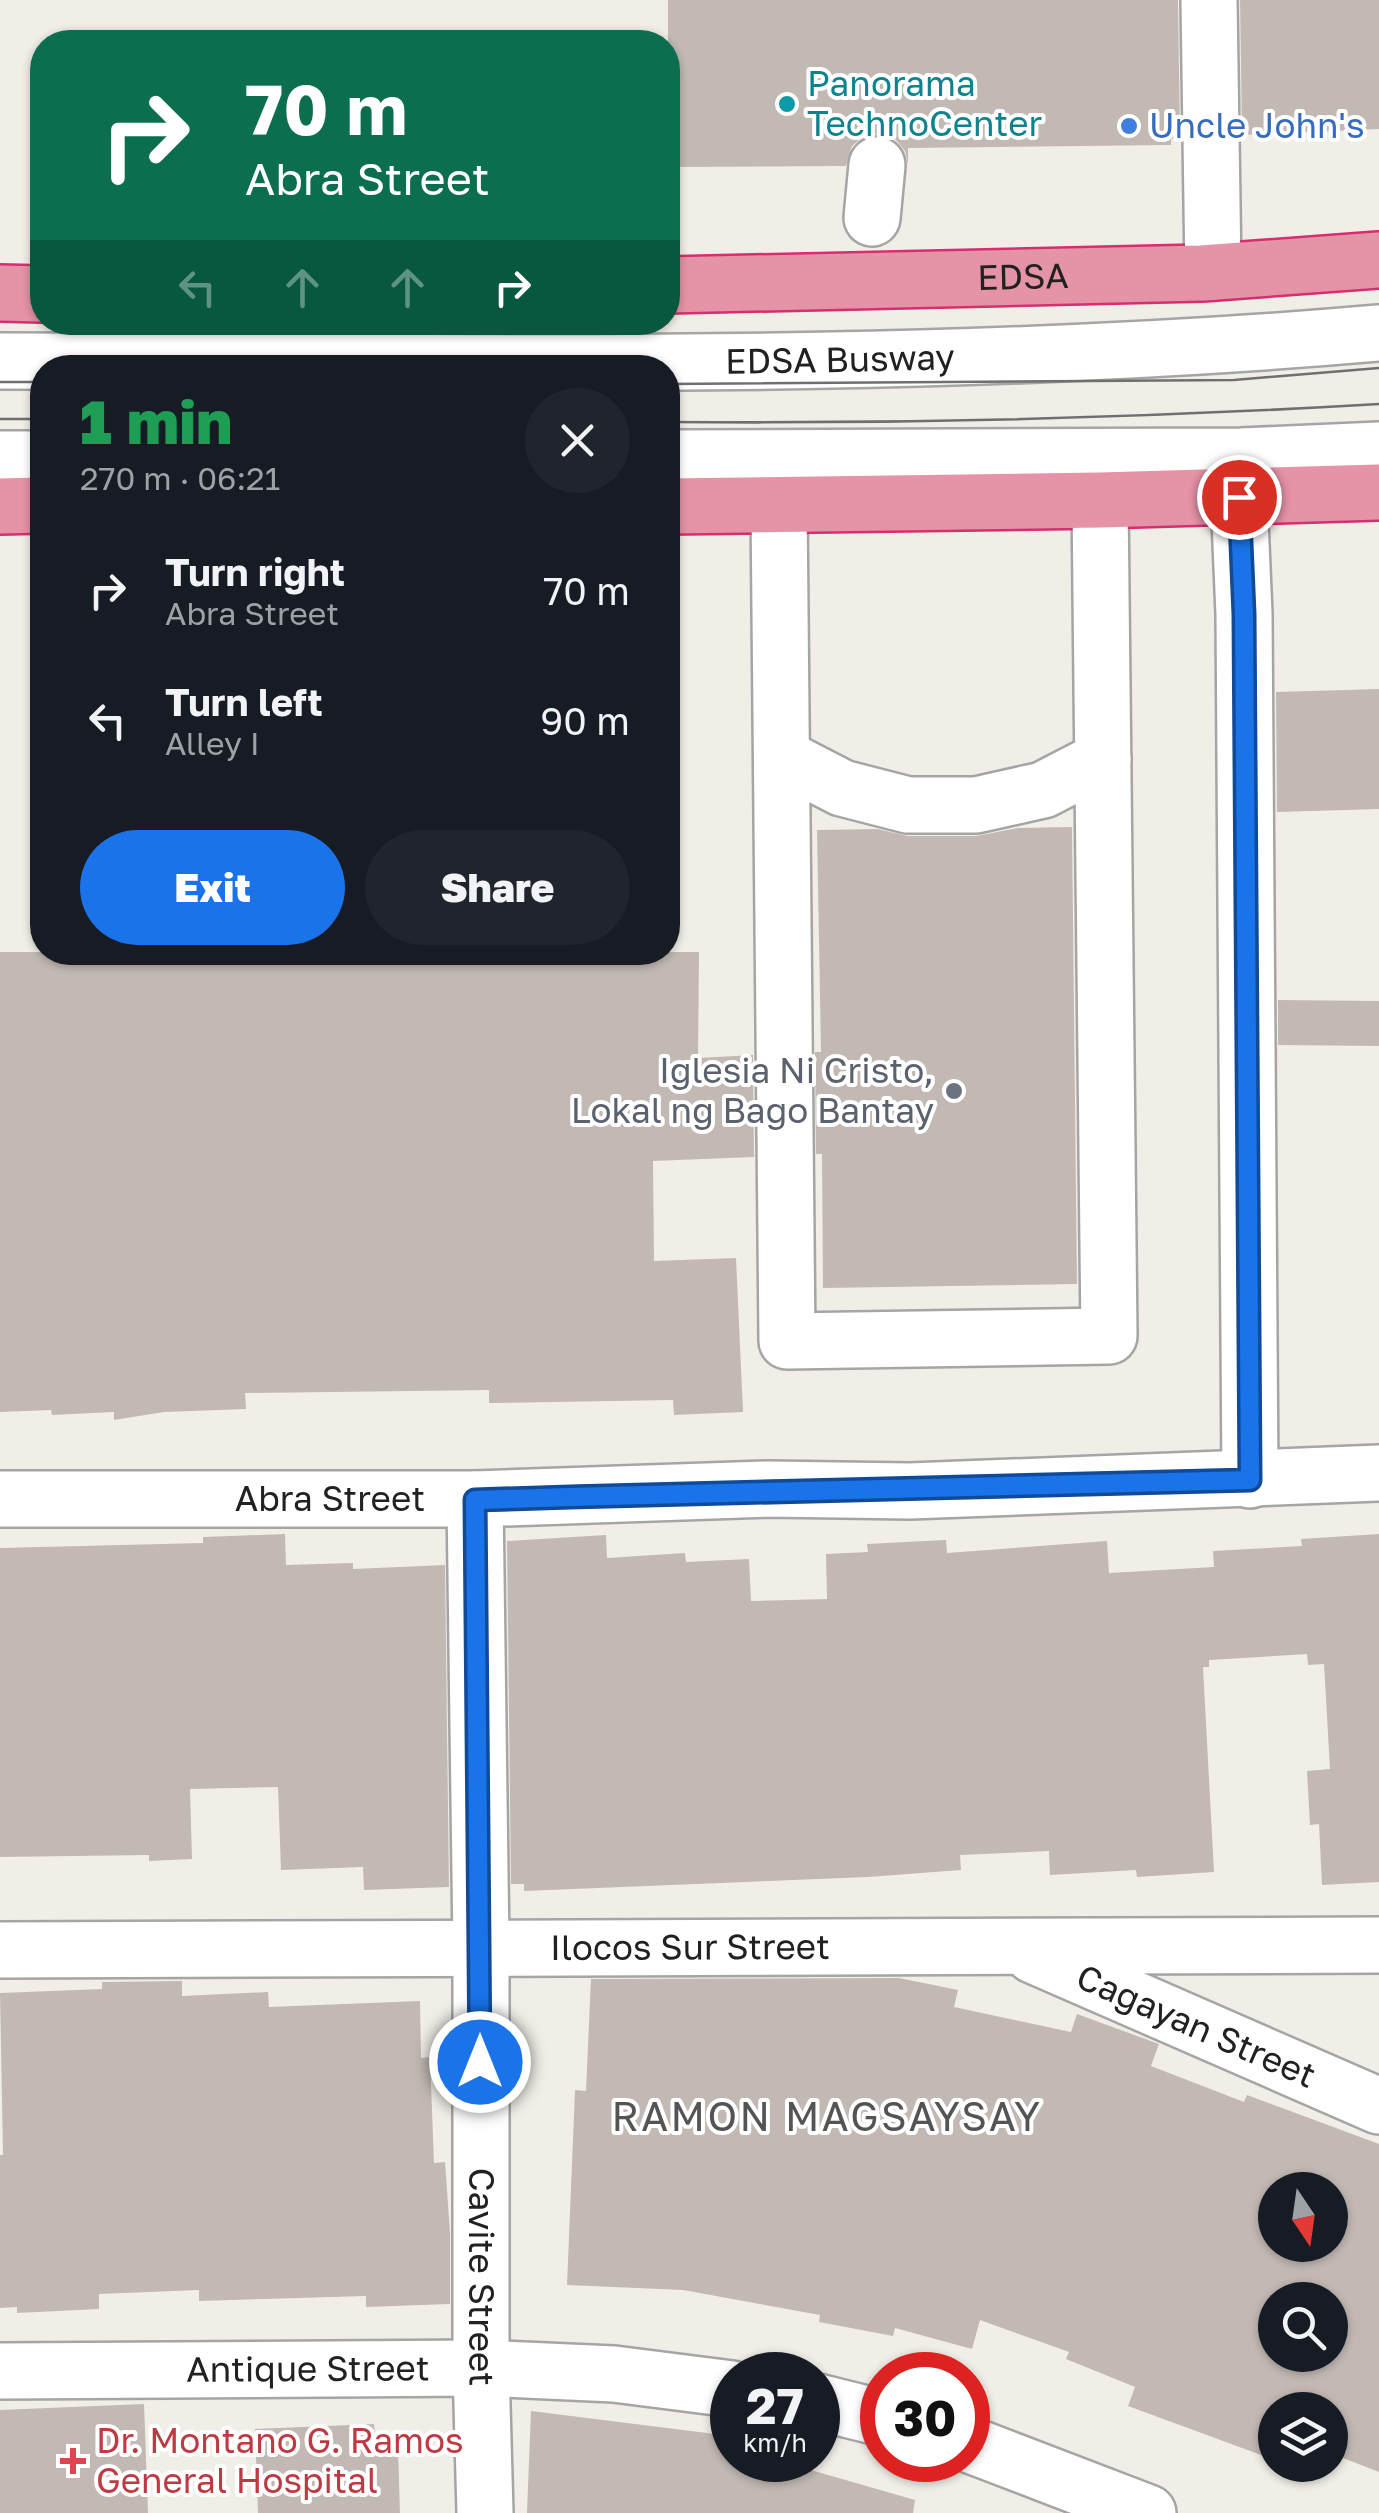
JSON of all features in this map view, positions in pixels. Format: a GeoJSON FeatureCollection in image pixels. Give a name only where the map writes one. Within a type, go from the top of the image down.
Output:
{"type":"FeatureCollection","features":[{"type":"Feature","properties":{"kind":"highway","name":"EDSA"},"geometry":{"type":"LineString","coordinates":[[680,285],[1213,272],[1379,260]]}},
{"type":"Feature","properties":{"kind":"highway"},"geometry":{"type":"LineString","coordinates":[[0,293],[30,294]]}},
{"type":"Feature","properties":{"kind":"highway"},"geometry":{"type":"LineString","coordinates":[[680,506],[1379,492]]}},
{"type":"Feature","properties":{"kind":"highway"},"geometry":{"type":"LineString","coordinates":[[0,506],[30,506]]}},
{"type":"Feature","properties":{"kind":"street"},"geometry":{"type":"LineString","coordinates":[[1209,0],[1213,272]]}},
{"type":"Feature","properties":{"kind":"street","name":"EDSA Busway"},"geometry":{"type":"LineString","coordinates":[[680,361],[852,361],[1232,346],[1379,333]]}},
{"type":"Feature","properties":{"kind":"street","name":"EDSA Busway"},"geometry":{"type":"LineString","coordinates":[[0,361],[30,361]]}},
{"type":"Feature","properties":{"kind":"street"},"geometry":{"type":"LineString","coordinates":[[680,458],[1222,456],[1379,450]]}},
{"type":"Feature","properties":{"kind":"street"},"geometry":{"type":"LineString","coordinates":[[0,459],[30,458]]}},
{"type":"Feature","properties":{"kind":"street"},"geometry":{"type":"LineString","coordinates":[[1239,497],[1244,634],[1250,1480]]}},
{"type":"Feature","properties":{"kind":"street"},"geometry":{"type":"LineString","coordinates":[[778,506],[787,1340],[1109,1336],[1100,500]]}},
{"type":"Feature","properties":{"kind":"street"},"geometry":{"type":"LineString","coordinates":[[782,757],[842,788],[908,805],[976,805],[1043,790],[1103,759]]}},
{"type":"Feature","properties":{"kind":"street","name":"Abra Street"},"geometry":{"type":"LineString","coordinates":[[0,1499],[475,1500],[768,1489],[910,1491],[1379,1473]]}},
{"type":"Feature","properties":{"kind":"street","name":"Cavite Street"},"geometry":{"type":"LineString","coordinates":[[475,1500],[480,2368],[485,2513]]}},
{"type":"Feature","properties":{"kind":"street","name":"Ilocos Sur Street"},"geometry":{"type":"LineString","coordinates":[[0,1950],[1379,1945]]}},
{"type":"Feature","properties":{"kind":"street","name":"Cagayan Street"},"geometry":{"type":"LineString","coordinates":[[1012,1946],[1379,2106]]}},
{"type":"Feature","properties":{"kind":"street","name":"Antique Street"},"geometry":{"type":"LineString","coordinates":[[0,2371],[480,2368],[614,2374],[710,2386]]}},
{"type":"Feature","properties":{"kind":"street"},"geometry":{"type":"LineString","coordinates":[[990,2452],[1148,2513]]}},
{"type":"Feature","properties":{"kind":"building"},"geometry":{"type":"Polygon","coordinates":[[[668,0],[1178,0],[1180,138],[1171,139],[1171,145],[908,148],[908,165],[905,151],[896,140],[879,134],[863,137],[852,146],[846,166],[680,167],[680,30],[668,30],[668,0]]]}},
{"type":"Feature","properties":{"kind":"building"},"geometry":{"type":"Polygon","coordinates":[[[1240,0],[1379,0],[1379,129],[1242,135],[1240,0]]]}},
{"type":"Feature","properties":{"kind":"building"},"geometry":{"type":"Polygon","coordinates":[[[1379,689],[1379,809],[1277,812],[1276,692],[1379,689]]]}},
{"type":"Feature","properties":{"kind":"building","name":"Iglesia Ni Cristo, Lokal ng Bago Bantay"},"geometry":{"type":"Polygon","coordinates":[[[1072,827],[1077,1284],[823,1288],[822,1154],[816,1154],[815,1052],[821,1052],[817,830],[877,829],[908,836],[976,836],[1018,828],[1072,827]]]}},
{"type":"Feature","properties":{"kind":"building"},"geometry":{"type":"Polygon","coordinates":[[[0,952],[30,952],[30,965],[680,965],[680,952],[699,952],[698,1058],[753,1055],[754,1157],[653,1161],[654,1261],[736,1258],[743,1412],[674,1415],[673,1400],[489,1403],[489,1390],[245,1393],[246,1409],[164,1412],[114,1420],[114,1412],[0,1412],[0,952]]]}},
{"type":"Feature","properties":{"kind":"building"},"geometry":{"type":"Polygon","coordinates":[[[1278,1000],[1379,1001],[1379,1046],[1278,1045],[1278,1000]]]}},
{"type":"Feature","properties":{"kind":"building"},"geometry":{"type":"Polygon","coordinates":[[[285,1534],[286,1565],[353,1563],[353,1569],[445,1565],[449,1887],[364,1890],[363,1867],[281,1870],[278,1787],[190,1789],[192,1859],[149,1861],[149,1855],[0,1857],[0,1548],[203,1543],[203,1537],[285,1534]]]}},
{"type":"Feature","properties":{"kind":"building"},"geometry":{"type":"Polygon","coordinates":[[[1379,1534],[1379,1882],[1322,1885],[1319,1824],[1310,1825],[1307,1771],[1330,1769],[1324,1664],[1308,1665],[1307,1654],[1209,1660],[1209,1667],[1203,1667],[1214,1872],[1137,1877],[1136,1870],[1050,1875],[1049,1851],[960,1855],[961,1870],[868,1877],[524,1891],[524,1884],[511,1884],[507,1541],[606,1535],[607,1558],[685,1553],[686,1562],[749,1559],[751,1601],[827,1599],[826,1554],[868,1552],[867,1544],[946,1540],[947,1553],[1107,1541],[1109,1573],[1214,1567],[1213,1551],[1302,1546],[1301,1539],[1379,1534]]]}},
{"type":"Feature","properties":{"kind":"building"},"geometry":{"type":"Polygon","coordinates":[[[899,1978],[958,1990],[954,2007],[1071,2032],[1077,2014],[1159,2044],[1151,2066],[1244,2102],[1247,2095],[1379,2144],[1379,2472],[1348,2460],[1348,2392],[1258,2392],[1258,2454],[1128,2406],[1135,2387],[1066,2359],[1069,2352],[980,2320],[972,2349],[895,2328],[893,2336],[819,2322],[820,2315],[683,2290],[567,2285],[575,2090],[586,2091],[591,1979],[899,1978]]]}},
{"type":"Feature","properties":{"kind":"building"},"geometry":{"type":"Polygon","coordinates":[[[182,1981],[182,1996],[268,1992],[269,2007],[420,2001],[421,2058],[430,2057],[434,2163],[445,2162],[450,2304],[366,2307],[366,2296],[199,2301],[199,2290],[99,2294],[99,2309],[17,2313],[17,2307],[0,2308],[3,2155],[0,1993],[102,1989],[102,1982],[182,1981]]]}},
{"type":"Feature","properties":{"kind":"building","name":"Dr. Montano G. Ramos General Hospital"},"geometry":{"type":"Polygon","coordinates":[[[144,2404],[148,2513],[0,2513],[0,2410],[144,2404]]]}},
{"type":"Feature","properties":{"kind":"building"},"geometry":{"type":"Polygon","coordinates":[[[531,2411],[710,2433],[710,2482],[840,2482],[840,2478],[915,2500],[913,2513],[527,2513],[531,2411]]]}},
{"type":"Feature","properties":{"kind":"building"},"geometry":{"type":"Polygon","coordinates":[[[374,2424],[376,2449],[398,2448],[400,2513],[258,2513],[255,2429],[374,2424]]]}},
{"type":"Feature","properties":{"kind":"tram line"},"geometry":{"type":"LineString","coordinates":[[680,384],[1234,380],[1379,368]]}},
{"type":"Feature","properties":{"kind":"tram line"},"geometry":{"type":"LineString","coordinates":[[0,382],[30,382]]}},
{"type":"Feature","properties":{"kind":"tram line"},"geometry":{"type":"LineString","coordinates":[[680,422],[1024,419],[1379,404]]}},
{"type":"Feature","properties":{"kind":"tram line"},"geometry":{"type":"LineString","coordinates":[[0,419],[30,419]]}},
{"type":"Feature","properties":{"kind":"place","name":"Panorama TechnoCenter"},"geometry":{"type":"Point","coordinates":[787,104]}},
{"type":"Feature","properties":{"kind":"place","name":"Uncle John's"},"geometry":{"type":"Point","coordinates":[1129,126]}},
{"type":"Feature","properties":{"kind":"place","name":"Iglesia Ni Cristo, Lokal ng Bago Bantay"},"geometry":{"type":"Point","coordinates":[954,1091]}},
{"type":"Feature","properties":{"kind":"place","name":"Dr. Montano G. Ramos General Hospital"},"geometry":{"type":"Point","coordinates":[73,2461]}},
{"type":"Feature","properties":{"kind":"district","name":"RAMON MAGSAYSAY"},"geometry":{"type":"Point","coordinates":[827,2117]}},
{"type":"Feature","properties":{"kind":"route"},"geometry":{"type":"LineString","coordinates":[[480,2062],[475,1500],[768,1489],[910,1491],[1250,1480],[1244,614],[1239,497]]}}]}
